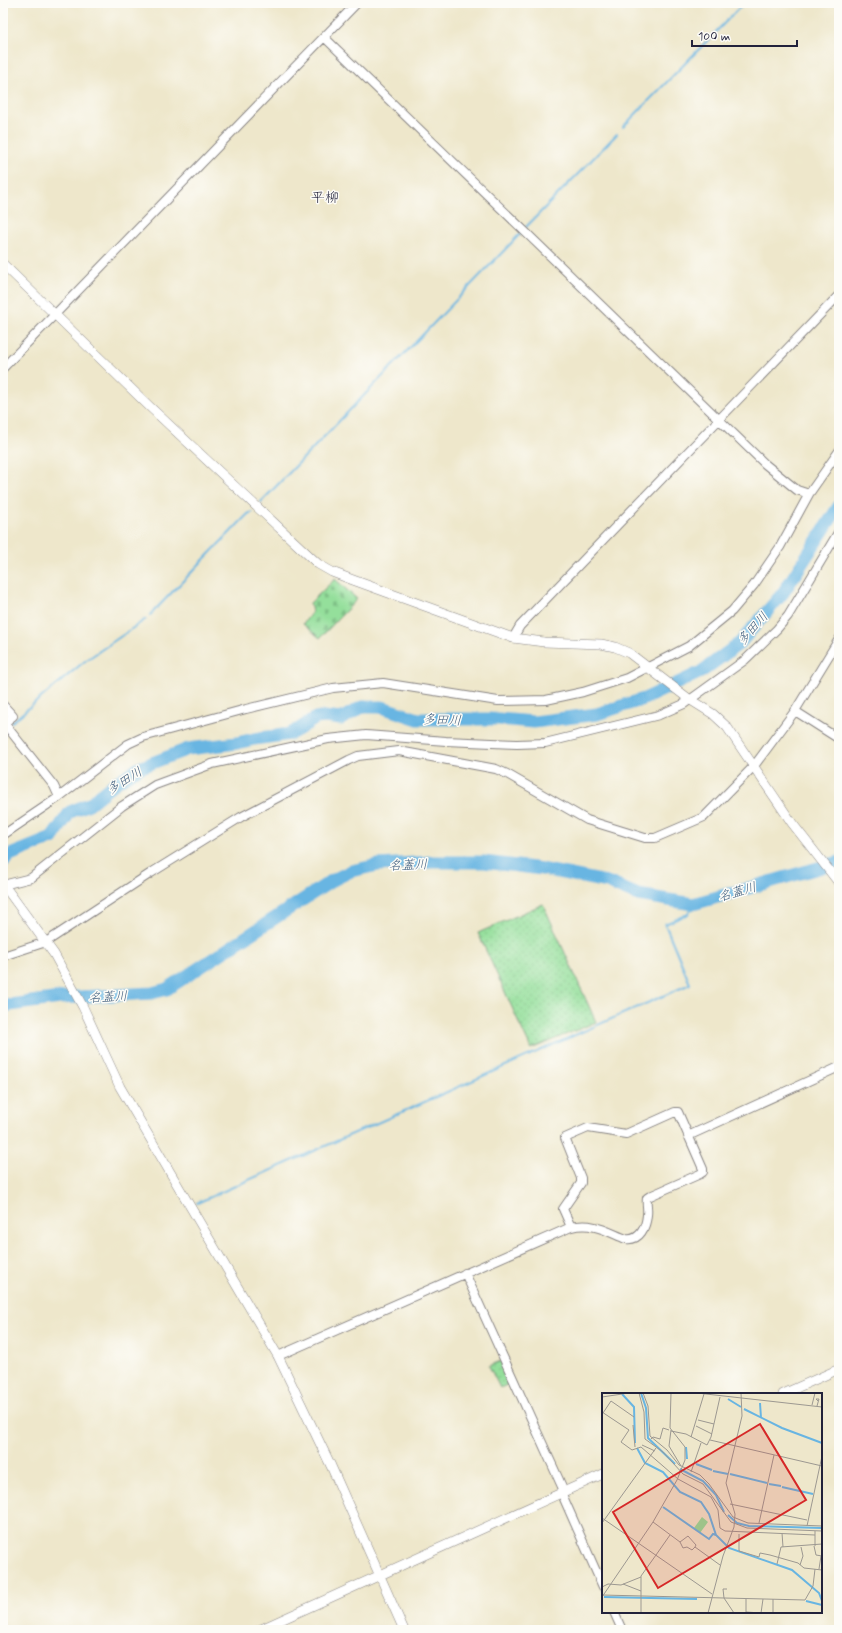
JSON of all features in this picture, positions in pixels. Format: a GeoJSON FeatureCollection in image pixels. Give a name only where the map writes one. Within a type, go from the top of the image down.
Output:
{"type":"FeatureCollection","features":[{"type":"Feature","properties":{"kind":"street"},"geometry":{"type":"LineString","coordinates":[[3,368],[357,3]]}},
{"type":"Feature","properties":{"kind":"street"},"geometry":{"type":"LineString","coordinates":[[324,37],[765,464],[797,490],[810,494]]}},
{"type":"Feature","properties":{"kind":"street"},"geometry":{"type":"LineString","coordinates":[[3,264],[150,407],[318,564],[332,572],[360,583],[513,638],[544,642],[601,644],[629,653],[687,698],[713,714],[727,727],[792,823],[839,883]]}},
{"type":"Feature","properties":{"kind":"street"},"geometry":{"type":"LineString","coordinates":[[513,638],[520,626],[839,295]]}},
{"type":"Feature","properties":{"kind":"street"},"geometry":{"type":"LineString","coordinates":[[3,835],[60,797],[128,744],[143,738],[246,709],[334,688],[383,683],[498,701],[546,700],[583,692],[627,678],[649,669],[689,646],[732,611],[754,585],[780,547],[810,494],[839,451]]}},
{"type":"Feature","properties":{"kind":"street"},"geometry":{"type":"LineString","coordinates":[[687,698],[694,697],[745,660],[788,616],[839,531]]}},
{"type":"Feature","properties":{"kind":"street"},"geometry":{"type":"LineString","coordinates":[[3,956],[46,942],[151,873],[241,817],[358,756],[399,751],[496,769],[587,820],[650,839],[655,838],[704,817],[754,766],[795,711],[839,639]]}},
{"type":"Feature","properties":{"kind":"street"},"geometry":{"type":"LineString","coordinates":[[404,1630],[331,1466],[278,1356],[136,1117],[120,1087],[83,1007],[46,942],[3,885],[31,878],[122,806],[155,785],[212,764],[328,739],[366,735],[446,742],[517,744],[545,743],[659,715],[684,704],[687,698]]}},
{"type":"Feature","properties":{"kind":"street"},"geometry":{"type":"LineString","coordinates":[[3,706],[13,716],[4,724],[54,786],[60,797]]}},
{"type":"Feature","properties":{"kind":"street"},"geometry":{"type":"LineString","coordinates":[[795,711],[839,739]]}},
{"type":"Feature","properties":{"kind":"street"},"geometry":{"type":"LineString","coordinates":[[688,1136],[839,1067]]}},
{"type":"Feature","properties":{"kind":"street"},"geometry":{"type":"LineString","coordinates":[[278,1356],[570,1227],[589,1225],[626,1239],[632,1240],[636,1238],[646,1223],[647,1198],[703,1172],[679,1114],[675,1112],[626,1134],[588,1128],[565,1138],[581,1178],[579,1187],[563,1209],[570,1227]]}},
{"type":"Feature","properties":{"kind":"street"},"geometry":{"type":"LineString","coordinates":[[465,1274],[602,1585]]}},
{"type":"Feature","properties":{"kind":"street"},"geometry":{"type":"LineString","coordinates":[[786,1393],[839,1369]]}},
{"type":"Feature","properties":{"kind":"street"},"geometry":{"type":"LineString","coordinates":[[259,1630],[563,1496],[602,1475]]}},
{"type":"Feature","properties":{"kind":"street"},"geometry":{"type":"LineString","coordinates":[[614,1613],[622,1630]]}},
{"type":"Feature","properties":{"kind":"green space"},"geometry":{"type":"Polygon","coordinates":[[[335,579],[357,599],[320,638],[303,624],[312,612],[310,603],[335,579]]]}},
{"type":"Feature","properties":{"kind":"green space"},"geometry":{"type":"Polygon","coordinates":[[[543,904],[596,1022],[531,1049],[478,933],[543,904]]]}},
{"type":"Feature","properties":{"kind":"green space"},"geometry":{"type":"Polygon","coordinates":[[[501,1361],[511,1383],[500,1388],[489,1366],[501,1361]]]}},
{"type":"Feature","properties":{"kind":"waterway"},"geometry":{"type":"LineString","coordinates":[[623,127],[744,3]]}},
{"type":"Feature","properties":{"kind":"waterway"},"geometry":{"type":"LineString","coordinates":[[526,227],[617,134]]}},
{"type":"Feature","properties":{"kind":"waterway"},"geometry":{"type":"LineString","coordinates":[[261,502],[521,233]]}},
{"type":"Feature","properties":{"kind":"waterway","name":"多田川"},"geometry":{"type":"LineString","coordinates":[[3,862],[10,855],[52,838],[70,812],[89,804],[115,783],[139,768],[188,749],[290,734],[316,718],[324,717],[341,719],[362,707],[382,707],[418,719],[498,719],[534,722],[597,714],[644,699],[701,672],[740,643],[783,593],[839,506]]}},
{"type":"Feature","properties":{"kind":"waterway"},"geometry":{"type":"LineString","coordinates":[[150,615],[248,514],[252,512]]}},
{"type":"Feature","properties":{"kind":"waterway"},"geometry":{"type":"LineString","coordinates":[[12,722],[85,661],[146,619]]}},
{"type":"Feature","properties":{"kind":"waterway","name":"名蓋川"},"geometry":{"type":"LineString","coordinates":[[3,1006],[60,998],[152,993],[167,989],[333,880],[351,871],[378,865],[433,862],[484,862],[542,869],[607,882],[638,895],[693,904],[839,862]]}},
{"type":"Feature","properties":{"kind":"waterway"},"geometry":{"type":"LineString","coordinates":[[197,1203],[690,984],[665,924],[688,914],[693,904]]}},
{"type":"Feature","properties":{"kind":"district","name":"平柳"},"geometry":{"type":"Point","coordinates":[325,197]}}]}
